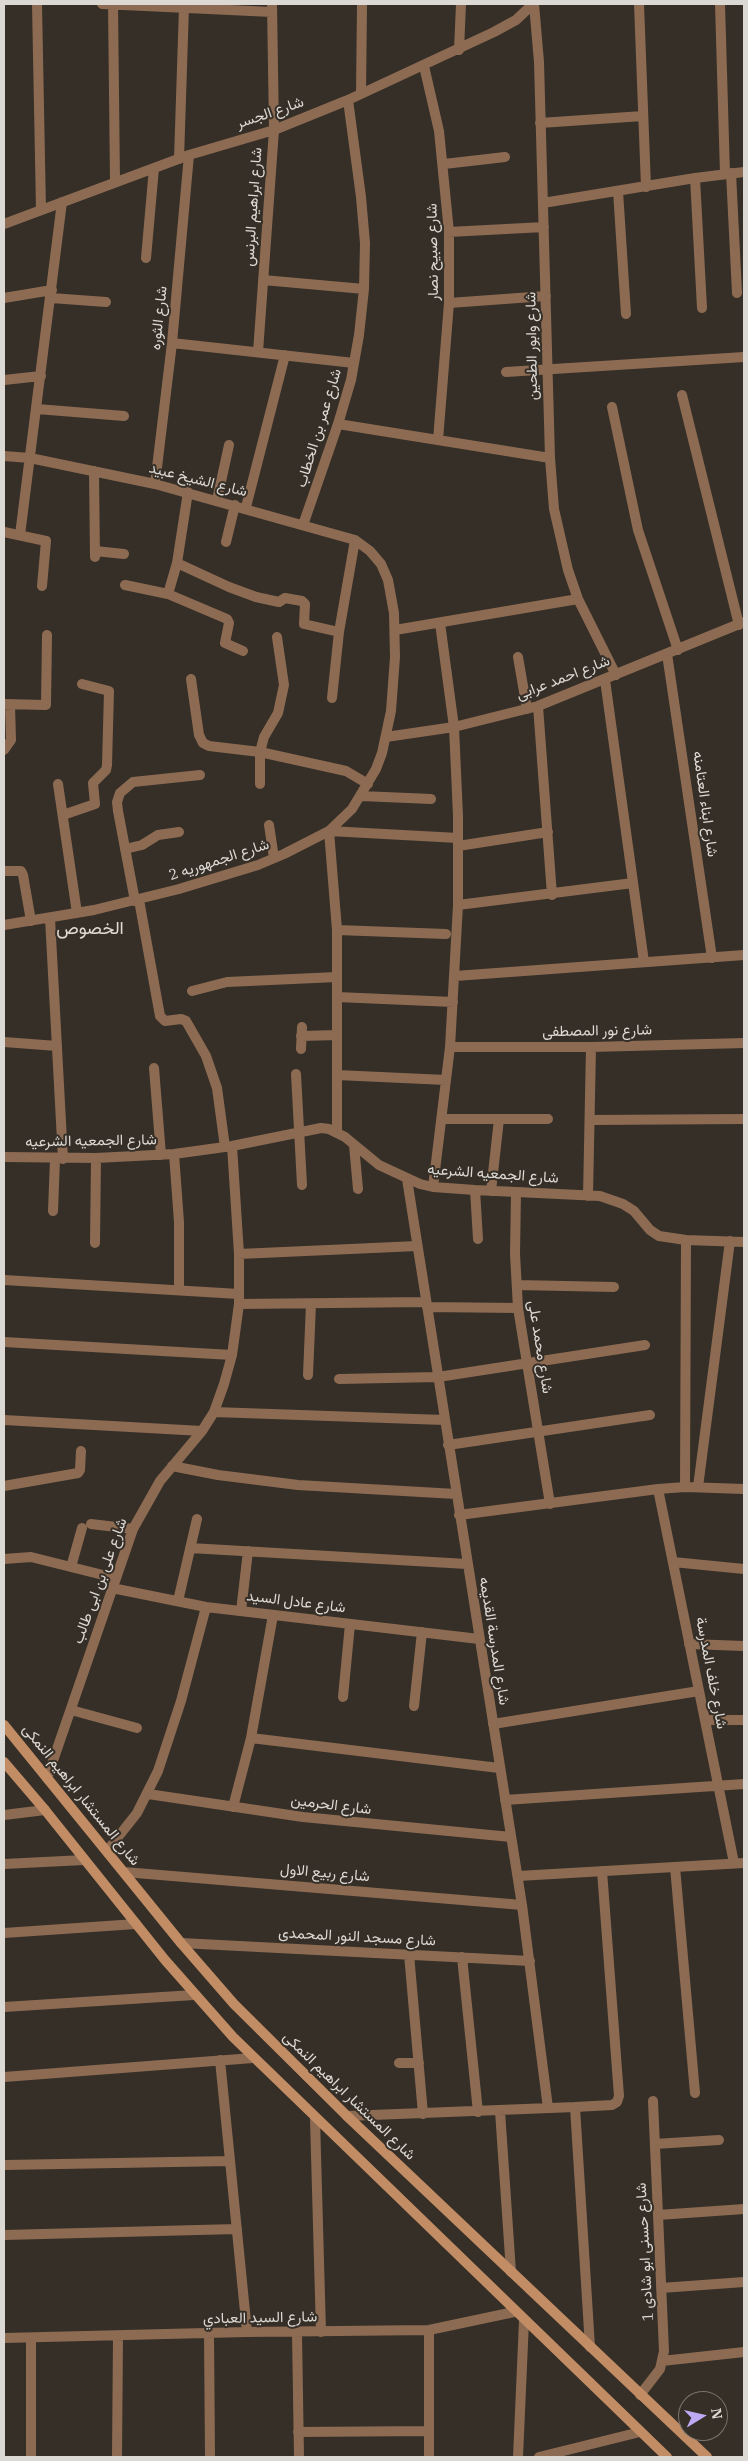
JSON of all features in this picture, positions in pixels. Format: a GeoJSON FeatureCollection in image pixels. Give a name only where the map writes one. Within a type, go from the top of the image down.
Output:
{"type":"FeatureCollection","features":[{"type":"Feature","properties":{"kind":"main road","name":"شارع المستشار ابراهيم النمكى"},"geometry":{"type":"LineString","coordinates":[[4,1725],[181,1943],[245,2016],[347,2116],[707,2457]]}},
{"type":"Feature","properties":{"kind":"main road"},"geometry":{"type":"LineString","coordinates":[[4,1762],[8,1771],[45,1810],[194,1995],[253,2058],[666,2457]]}},
{"type":"Feature","properties":{"kind":"street"},"geometry":{"type":"LineString","coordinates":[[37,4],[41,210]]}},
{"type":"Feature","properties":{"kind":"street"},"geometry":{"type":"LineString","coordinates":[[102,4],[184,8],[272,8]]}},
{"type":"Feature","properties":{"kind":"street"},"geometry":{"type":"LineString","coordinates":[[113,4],[115,182]]}},
{"type":"Feature","properties":{"kind":"street"},"geometry":{"type":"LineString","coordinates":[[361,94],[362,4]]}},
{"type":"Feature","properties":{"kind":"street"},"geometry":{"type":"LineString","coordinates":[[459,50],[460,4]]}},
{"type":"Feature","properties":{"kind":"street","name":"شارع الجسر"},"geometry":{"type":"LineString","coordinates":[[4,224],[190,155],[274,130],[348,100],[459,50],[516,20],[533,4]]}},
{"type":"Feature","properties":{"kind":"street","name":"شارع وابور الطحين"},"geometry":{"type":"LineString","coordinates":[[533,4],[539,62],[550,458],[554,508],[560,539],[578,599],[616,675]]}},
{"type":"Feature","properties":{"kind":"street"},"geometry":{"type":"LineString","coordinates":[[639,4],[646,186]]}},
{"type":"Feature","properties":{"kind":"street"},"geometry":{"type":"LineString","coordinates":[[720,4],[728,174],[737,293]]}},
{"type":"Feature","properties":{"kind":"street"},"geometry":{"type":"LineString","coordinates":[[179,159],[184,8]]}},
{"type":"Feature","properties":{"kind":"street","name":"شارع ابراهيم البرنس"},"geometry":{"type":"LineString","coordinates":[[258,352],[274,130],[272,8]]}},
{"type":"Feature","properties":{"kind":"street","name":"شارع صبيح نصار"},"geometry":{"type":"LineString","coordinates":[[424,66],[433,98],[444,164],[449,232],[449,303],[438,440]]}},
{"type":"Feature","properties":{"kind":"street","name":"شارع عمر بن الخطاب"},"geometry":{"type":"LineString","coordinates":[[303,525],[338,424],[354,362],[364,289],[365,243],[348,100]]}},
{"type":"Feature","properties":{"kind":"street"},"geometry":{"type":"LineString","coordinates":[[540,123],[643,116]]}},
{"type":"Feature","properties":{"kind":"street","name":"شارع الثوره"},"geometry":{"type":"LineString","coordinates":[[155,484],[172,343],[190,155]]}},
{"type":"Feature","properties":{"kind":"street"},"geometry":{"type":"LineString","coordinates":[[444,164],[505,157]]}},
{"type":"Feature","properties":{"kind":"street"},"geometry":{"type":"LineString","coordinates":[[146,258],[154,168]]}},
{"type":"Feature","properties":{"kind":"street"},"geometry":{"type":"LineString","coordinates":[[544,203],[695,178],[744,172]]}},
{"type":"Feature","properties":{"kind":"street"},"geometry":{"type":"LineString","coordinates":[[695,178],[702,308]]}},
{"type":"Feature","properties":{"kind":"street"},"geometry":{"type":"LineString","coordinates":[[618,191],[626,314]]}},
{"type":"Feature","properties":{"kind":"street"},"geometry":{"type":"LineString","coordinates":[[20,534],[62,202]]}},
{"type":"Feature","properties":{"kind":"street"},"geometry":{"type":"LineString","coordinates":[[449,232],[544,227]]}},
{"type":"Feature","properties":{"kind":"street"},"geometry":{"type":"LineString","coordinates":[[264,280],[364,289]]}},
{"type":"Feature","properties":{"kind":"street"},"geometry":{"type":"LineString","coordinates":[[4,298],[51,294],[106,302]]}},
{"type":"Feature","properties":{"kind":"street"},"geometry":{"type":"LineString","coordinates":[[449,303],[546,296]]}},
{"type":"Feature","properties":{"kind":"street"},"geometry":{"type":"LineString","coordinates":[[172,343],[354,362]]}},
{"type":"Feature","properties":{"kind":"street"},"geometry":{"type":"LineString","coordinates":[[246,508],[285,355]]}},
{"type":"Feature","properties":{"kind":"street"},"geometry":{"type":"LineString","coordinates":[[506,372],[744,357]]}},
{"type":"Feature","properties":{"kind":"street"},"geometry":{"type":"LineString","coordinates":[[4,380],[41,376]]}},
{"type":"Feature","properties":{"kind":"street"},"geometry":{"type":"LineString","coordinates":[[682,396],[743,624]]}},
{"type":"Feature","properties":{"kind":"street"},"geometry":{"type":"LineString","coordinates":[[612,407],[638,530],[678,650]]}},
{"type":"Feature","properties":{"kind":"street"},"geometry":{"type":"LineString","coordinates":[[37,409],[124,416]]}},
{"type":"Feature","properties":{"kind":"street"},"geometry":{"type":"LineString","coordinates":[[338,424],[550,458]]}},
{"type":"Feature","properties":{"kind":"street"},"geometry":{"type":"LineString","coordinates":[[216,500],[229,445]]}},
{"type":"Feature","properties":{"kind":"street","name":"شارع الشيخ عبيد"},"geometry":{"type":"LineString","coordinates":[[4,456],[30,458],[155,484],[355,540]]}},
{"type":"Feature","properties":{"kind":"street"},"geometry":{"type":"LineString","coordinates":[[94,471],[95,554],[124,554]]}},
{"type":"Feature","properties":{"kind":"street"},"geometry":{"type":"LineString","coordinates":[[168,594],[177,563],[188,492]]}},
{"type":"Feature","properties":{"kind":"street"},"geometry":{"type":"LineString","coordinates":[[226,542],[235,505]]}},
{"type":"Feature","properties":{"kind":"street"},"geometry":{"type":"LineString","coordinates":[[4,532],[46,541],[42,586]]}},
{"type":"Feature","properties":{"kind":"street"},"geometry":{"type":"LineString","coordinates":[[332,698],[339,632],[355,540]]}},
{"type":"Feature","properties":{"kind":"street","name":"شارع الجمهوريه 2"},"geometry":{"type":"LineString","coordinates":[[4,925],[77,913],[137,900],[218,878],[274,858],[329,831],[352,809],[368,784],[382,753],[386,737],[394,684],[395,630],[392,596],[388,580],[380,564],[370,551],[355,540]]}},
{"type":"Feature","properties":{"kind":"street"},"geometry":{"type":"LineString","coordinates":[[177,563],[229,587],[278,602],[285,598],[302,601],[305,604],[304,624],[339,632]]}},
{"type":"Feature","properties":{"kind":"street"},"geometry":{"type":"LineString","coordinates":[[125,585],[168,594],[229,620],[225,643],[243,651]]}},
{"type":"Feature","properties":{"kind":"street"},"geometry":{"type":"LineString","coordinates":[[395,630],[578,599]]}},
{"type":"Feature","properties":{"kind":"street"},"geometry":{"type":"LineString","coordinates":[[433,1187],[450,1047],[458,905],[454,727],[440,623]]}},
{"type":"Feature","properties":{"kind":"street","name":"شارع احمد عرابى"},"geometry":{"type":"LineString","coordinates":[[386,737],[454,727],[538,706],[743,624]]}},
{"type":"Feature","properties":{"kind":"street"},"geometry":{"type":"LineString","coordinates":[[4,750],[11,740],[7,705],[46,705],[47,635]]}},
{"type":"Feature","properties":{"kind":"street"},"geometry":{"type":"LineString","coordinates":[[260,784],[260,752],[282,699],[284,671],[277,637]]}},
{"type":"Feature","properties":{"kind":"street","name":"شارع ابناء العتامنه"},"geometry":{"type":"LineString","coordinates":[[668,654],[712,958]]}},
{"type":"Feature","properties":{"kind":"street"},"geometry":{"type":"LineString","coordinates":[[518,657],[527,709]]}},
{"type":"Feature","properties":{"kind":"street"},"geometry":{"type":"LineString","coordinates":[[192,679],[199,735],[203,742],[209,746],[260,752],[346,771],[368,784]]}},
{"type":"Feature","properties":{"kind":"street"},"geometry":{"type":"LineString","coordinates":[[605,680],[644,962]]}},
{"type":"Feature","properties":{"kind":"street"},"geometry":{"type":"LineString","coordinates":[[63,814],[95,804],[93,783],[106,770],[107,765],[109,691],[82,684]]}},
{"type":"Feature","properties":{"kind":"street"},"geometry":{"type":"LineString","coordinates":[[538,706],[552,895]]}},
{"type":"Feature","properties":{"kind":"street"},"geometry":{"type":"LineString","coordinates":[[137,900],[125,849],[117,802],[125,786],[142,780],[200,775]]}},
{"type":"Feature","properties":{"kind":"street"},"geometry":{"type":"LineString","coordinates":[[58,784],[77,913]]}},
{"type":"Feature","properties":{"kind":"street"},"geometry":{"type":"LineString","coordinates":[[361,796],[431,800]]}},
{"type":"Feature","properties":{"kind":"street"},"geometry":{"type":"LineString","coordinates":[[269,825],[274,858]]}},
{"type":"Feature","properties":{"kind":"street"},"geometry":{"type":"LineString","coordinates":[[337,1131],[337,930],[329,831],[458,842],[548,832]]}},
{"type":"Feature","properties":{"kind":"street"},"geometry":{"type":"LineString","coordinates":[[125,849],[142,845],[158,835],[179,832]]}},
{"type":"Feature","properties":{"kind":"street"},"geometry":{"type":"LineString","coordinates":[[4,871],[20,870],[23,875],[31,921]]}},
{"type":"Feature","properties":{"kind":"street"},"geometry":{"type":"LineString","coordinates":[[458,905],[633,884]]}},
{"type":"Feature","properties":{"kind":"street","name":"شارع على بن ابى طالب"},"geometry":{"type":"LineString","coordinates":[[47,1778],[132,1529],[150,1496],[172,1466],[202,1431],[214,1412],[232,1356],[239,1299],[239,1254],[228,1146],[217,1088],[206,1056],[186,1021],[180,1019],[166,1021],[160,1016],[137,900]]}},
{"type":"Feature","properties":{"kind":"street"},"geometry":{"type":"LineString","coordinates":[[50,918],[57,1046],[59,1159],[53,1212]]}},
{"type":"Feature","properties":{"kind":"street"},"geometry":{"type":"LineString","coordinates":[[337,930],[446,934]]}},
{"type":"Feature","properties":{"kind":"street"},"geometry":{"type":"LineString","coordinates":[[455,976],[744,955]]}},
{"type":"Feature","properties":{"kind":"street"},"geometry":{"type":"LineString","coordinates":[[192,991],[215,984],[239,981],[337,978]]}},
{"type":"Feature","properties":{"kind":"street"},"geometry":{"type":"LineString","coordinates":[[337,998],[453,1002]]}},
{"type":"Feature","properties":{"kind":"street"},"geometry":{"type":"LineString","coordinates":[[301,1049],[302,1031],[337,1035]]}},
{"type":"Feature","properties":{"kind":"street"},"geometry":{"type":"LineString","coordinates":[[4,1042],[57,1046]]}},
{"type":"Feature","properties":{"kind":"street","name":"شارع نور المصطفى"},"geometry":{"type":"LineString","coordinates":[[450,1047],[591,1047],[744,1043]]}},
{"type":"Feature","properties":{"kind":"street"},"geometry":{"type":"LineString","coordinates":[[588,1196],[591,1047]]}},
{"type":"Feature","properties":{"kind":"street"},"geometry":{"type":"LineString","coordinates":[[154,1068],[161,1155]]}},
{"type":"Feature","properties":{"kind":"street"},"geometry":{"type":"LineString","coordinates":[[296,1074],[302,1185]]}},
{"type":"Feature","properties":{"kind":"street"},"geometry":{"type":"LineString","coordinates":[[337,1075],[446,1080]]}},
{"type":"Feature","properties":{"kind":"street"},"geometry":{"type":"LineString","coordinates":[[442,1119],[548,1119]]}},
{"type":"Feature","properties":{"kind":"street"},"geometry":{"type":"LineString","coordinates":[[491,1191],[499,1119]]}},
{"type":"Feature","properties":{"kind":"street"},"geometry":{"type":"LineString","coordinates":[[590,1120],[744,1119]]}},
{"type":"Feature","properties":{"kind":"street","name":"شارع الجمعيه الشرعيه"},"geometry":{"type":"LineString","coordinates":[[4,1157],[59,1159],[174,1154],[228,1146],[321,1128],[337,1131],[379,1165],[407,1179],[433,1187],[516,1193],[600,1196],[623,1204],[634,1211],[650,1230],[659,1236],[686,1240],[744,1242]]}},
{"type":"Feature","properties":{"kind":"street"},"geometry":{"type":"LineString","coordinates":[[354,1145],[358,1189]]}},
{"type":"Feature","properties":{"kind":"street"},"geometry":{"type":"LineString","coordinates":[[174,1154],[179,1222],[179,1290]]}},
{"type":"Feature","properties":{"kind":"street"},"geometry":{"type":"LineString","coordinates":[[95,1244],[96,1158]]}},
{"type":"Feature","properties":{"kind":"street","name":"شارع المدرسة القديمه"},"geometry":{"type":"LineString","coordinates":[[407,1179],[492,1724],[518,1876],[548,2108]]}},
{"type":"Feature","properties":{"kind":"street"},"geometry":{"type":"LineString","coordinates":[[475,1190],[478,1239]]}},
{"type":"Feature","properties":{"kind":"street","name":"شارع محمد على"},"geometry":{"type":"LineString","coordinates":[[516,1193],[516,1285],[518,1308],[550,1504]]}},
{"type":"Feature","properties":{"kind":"street"},"geometry":{"type":"LineString","coordinates":[[685,1487],[686,1240]]}},
{"type":"Feature","properties":{"kind":"street"},"geometry":{"type":"LineString","coordinates":[[698,1487],[730,1241]]}},
{"type":"Feature","properties":{"kind":"street"},"geometry":{"type":"LineString","coordinates":[[239,1254],[417,1246]]}},
{"type":"Feature","properties":{"kind":"street"},"geometry":{"type":"LineString","coordinates":[[4,1280],[179,1290],[239,1299],[311,1304],[518,1308]]}},
{"type":"Feature","properties":{"kind":"street"},"geometry":{"type":"LineString","coordinates":[[516,1285],[614,1287]]}},
{"type":"Feature","properties":{"kind":"street"},"geometry":{"type":"LineString","coordinates":[[308,1375],[311,1304]]}},
{"type":"Feature","properties":{"kind":"street"},"geometry":{"type":"LineString","coordinates":[[4,1342],[232,1356]]}},
{"type":"Feature","properties":{"kind":"street"},"geometry":{"type":"LineString","coordinates":[[339,1379],[438,1378],[645,1345]]}},
{"type":"Feature","properties":{"kind":"street"},"geometry":{"type":"LineString","coordinates":[[214,1412],[444,1420]]}},
{"type":"Feature","properties":{"kind":"street"},"geometry":{"type":"LineString","coordinates":[[448,1444],[650,1415]]}},
{"type":"Feature","properties":{"kind":"street"},"geometry":{"type":"LineString","coordinates":[[4,1420],[202,1431]]}},
{"type":"Feature","properties":{"kind":"street"},"geometry":{"type":"LineString","coordinates":[[4,1486],[78,1474],[81,1451]]}},
{"type":"Feature","properties":{"kind":"street"},"geometry":{"type":"LineString","coordinates":[[172,1466],[218,1475],[298,1485],[456,1494]]}},
{"type":"Feature","properties":{"kind":"street"},"geometry":{"type":"LineString","coordinates":[[459,1515],[658,1489],[698,1487],[744,1490]]}},
{"type":"Feature","properties":{"kind":"street","name":"شارع خلف المدرسة"},"geometry":{"type":"LineString","coordinates":[[658,1489],[718,1784],[739,1863]]}},
{"type":"Feature","properties":{"kind":"street"},"geometry":{"type":"LineString","coordinates":[[178,1602],[197,1519]]}},
{"type":"Feature","properties":{"kind":"street"},"geometry":{"type":"LineString","coordinates":[[71,1567],[87,1526],[132,1529]]}},
{"type":"Feature","properties":{"kind":"street"},"geometry":{"type":"LineString","coordinates":[[190,1548],[467,1564]]}},
{"type":"Feature","properties":{"kind":"street"},"geometry":{"type":"LineString","coordinates":[[241,1611],[248,1551]]}},
{"type":"Feature","properties":{"kind":"street","name":"شارع عادل السيد"},"geometry":{"type":"LineString","coordinates":[[4,1559],[31,1557],[71,1567],[113,1583],[178,1602],[206,1607],[479,1638]]}},
{"type":"Feature","properties":{"kind":"street"},"geometry":{"type":"LineString","coordinates":[[673,1562],[744,1569]]}},
{"type":"Feature","properties":{"kind":"street"},"geometry":{"type":"LineString","coordinates":[[107,1851],[124,1831],[148,1794],[167,1748],[206,1607]]}},
{"type":"Feature","properties":{"kind":"street"},"geometry":{"type":"LineString","coordinates":[[233,1807],[251,1738],[273,1615]]}},
{"type":"Feature","properties":{"kind":"street"},"geometry":{"type":"LineString","coordinates":[[343,1697],[350,1624]]}},
{"type":"Feature","properties":{"kind":"street"},"geometry":{"type":"LineString","coordinates":[[414,1706],[422,1632]]}},
{"type":"Feature","properties":{"kind":"street"},"geometry":{"type":"LineString","coordinates":[[689,1644],[744,1646]]}},
{"type":"Feature","properties":{"kind":"street"},"geometry":{"type":"LineString","coordinates":[[492,1724],[699,1691]]}},
{"type":"Feature","properties":{"kind":"street"},"geometry":{"type":"LineString","coordinates":[[71,1710],[137,1728]]}},
{"type":"Feature","properties":{"kind":"street"},"geometry":{"type":"LineString","coordinates":[[705,1720],[744,1720]]}},
{"type":"Feature","properties":{"kind":"street"},"geometry":{"type":"LineString","coordinates":[[251,1738],[500,1768]]}},
{"type":"Feature","properties":{"kind":"street"},"geometry":{"type":"LineString","coordinates":[[505,1800],[718,1784],[744,1784]]}},
{"type":"Feature","properties":{"kind":"street","name":"شارع الحرمين"},"geometry":{"type":"LineString","coordinates":[[148,1794],[373,1825],[511,1837]]}},
{"type":"Feature","properties":{"kind":"street"},"geometry":{"type":"LineString","coordinates":[[4,1814],[45,1810]]}},
{"type":"Feature","properties":{"kind":"street"},"geometry":{"type":"LineString","coordinates":[[4,1864],[84,1860]]}},
{"type":"Feature","properties":{"kind":"street"},"geometry":{"type":"LineString","coordinates":[[518,1876],[739,1863]]}},
{"type":"Feature","properties":{"kind":"street"},"geometry":{"type":"LineString","coordinates":[[675,1867],[695,2093]]}},
{"type":"Feature","properties":{"kind":"street","name":"شارع ربيع الاول"},"geometry":{"type":"LineString","coordinates":[[124,1872],[522,1905]]}},
{"type":"Feature","properties":{"kind":"street"},"geometry":{"type":"LineString","coordinates":[[347,2116],[500,2111],[575,2107],[617,2102],[619,2096],[602,1872]]}},
{"type":"Feature","properties":{"kind":"street"},"geometry":{"type":"LineString","coordinates":[[4,1933],[136,1924]]}},
{"type":"Feature","properties":{"kind":"street","name":"شارع مسجد النور المحمدى"},"geometry":{"type":"LineString","coordinates":[[181,1943],[530,1961]]}},
{"type":"Feature","properties":{"kind":"street"},"geometry":{"type":"LineString","coordinates":[[410,1954],[423,2114]]}},
{"type":"Feature","properties":{"kind":"street"},"geometry":{"type":"LineString","coordinates":[[462,1957],[478,2112]]}},
{"type":"Feature","properties":{"kind":"street"},"geometry":{"type":"LineString","coordinates":[[4,2007],[194,1995]]}},
{"type":"Feature","properties":{"kind":"street"},"geometry":{"type":"LineString","coordinates":[[4,2077],[253,2058]]}},
{"type":"Feature","properties":{"kind":"street"},"geometry":{"type":"LineString","coordinates":[[220,2060],[248,2332]]}},
{"type":"Feature","properties":{"kind":"street"},"geometry":{"type":"LineString","coordinates":[[399,2063],[419,2063]]}},
{"type":"Feature","properties":{"kind":"street","name":"شارع حسنى ابو شادى 1"},"geometry":{"type":"LineString","coordinates":[[640,2395],[660,2369],[662,2360],[661,2288],[653,2101]]}},
{"type":"Feature","properties":{"kind":"street"},"geometry":{"type":"LineString","coordinates":[[575,2107],[590,2347]]}},
{"type":"Feature","properties":{"kind":"street"},"geometry":{"type":"LineString","coordinates":[[500,2111],[511,2272]]}},
{"type":"Feature","properties":{"kind":"street"},"geometry":{"type":"LineString","coordinates":[[315,2119],[321,2332]]}},
{"type":"Feature","properties":{"kind":"street"},"geometry":{"type":"LineString","coordinates":[[655,2144],[719,2140]]}},
{"type":"Feature","properties":{"kind":"street"},"geometry":{"type":"LineString","coordinates":[[4,2165],[230,2161]]}},
{"type":"Feature","properties":{"kind":"street"},"geometry":{"type":"LineString","coordinates":[[658,2214],[744,2209]]}},
{"type":"Feature","properties":{"kind":"street"},"geometry":{"type":"LineString","coordinates":[[4,2235],[237,2229]]}},
{"type":"Feature","properties":{"kind":"street"},"geometry":{"type":"LineString","coordinates":[[661,2288],[744,2282]]}},
{"type":"Feature","properties":{"kind":"street","name":"شارع السيد العبادي"},"geometry":{"type":"LineString","coordinates":[[4,2338],[429,2330],[514,2312]]}},
{"type":"Feature","properties":{"kind":"street"},"geometry":{"type":"LineString","coordinates":[[518,2457],[524,2321]]}},
{"type":"Feature","properties":{"kind":"street"},"geometry":{"type":"LineString","coordinates":[[429,2330],[429,2457]]}},
{"type":"Feature","properties":{"kind":"street"},"geometry":{"type":"LineString","coordinates":[[297,2333],[299,2457]]}},
{"type":"Feature","properties":{"kind":"street"},"geometry":{"type":"LineString","coordinates":[[210,2334],[210,2457]]}},
{"type":"Feature","properties":{"kind":"street"},"geometry":{"type":"LineString","coordinates":[[117,2457],[118,2336]]}},
{"type":"Feature","properties":{"kind":"street"},"geometry":{"type":"LineString","coordinates":[[31,2338],[31,2457]]}},
{"type":"Feature","properties":{"kind":"street"},"geometry":{"type":"LineString","coordinates":[[662,2360],[744,2352]]}},
{"type":"Feature","properties":{"kind":"street"},"geometry":{"type":"LineString","coordinates":[[298,2432],[429,2431]]}},
{"type":"Feature","properties":{"kind":"street"},"geometry":{"type":"LineString","coordinates":[[539,2457],[640,2432]]}},
{"type":"Feature","properties":{"kind":"district","name":"الخصوص"},"geometry":{"type":"Point","coordinates":[90,929]}}]}
